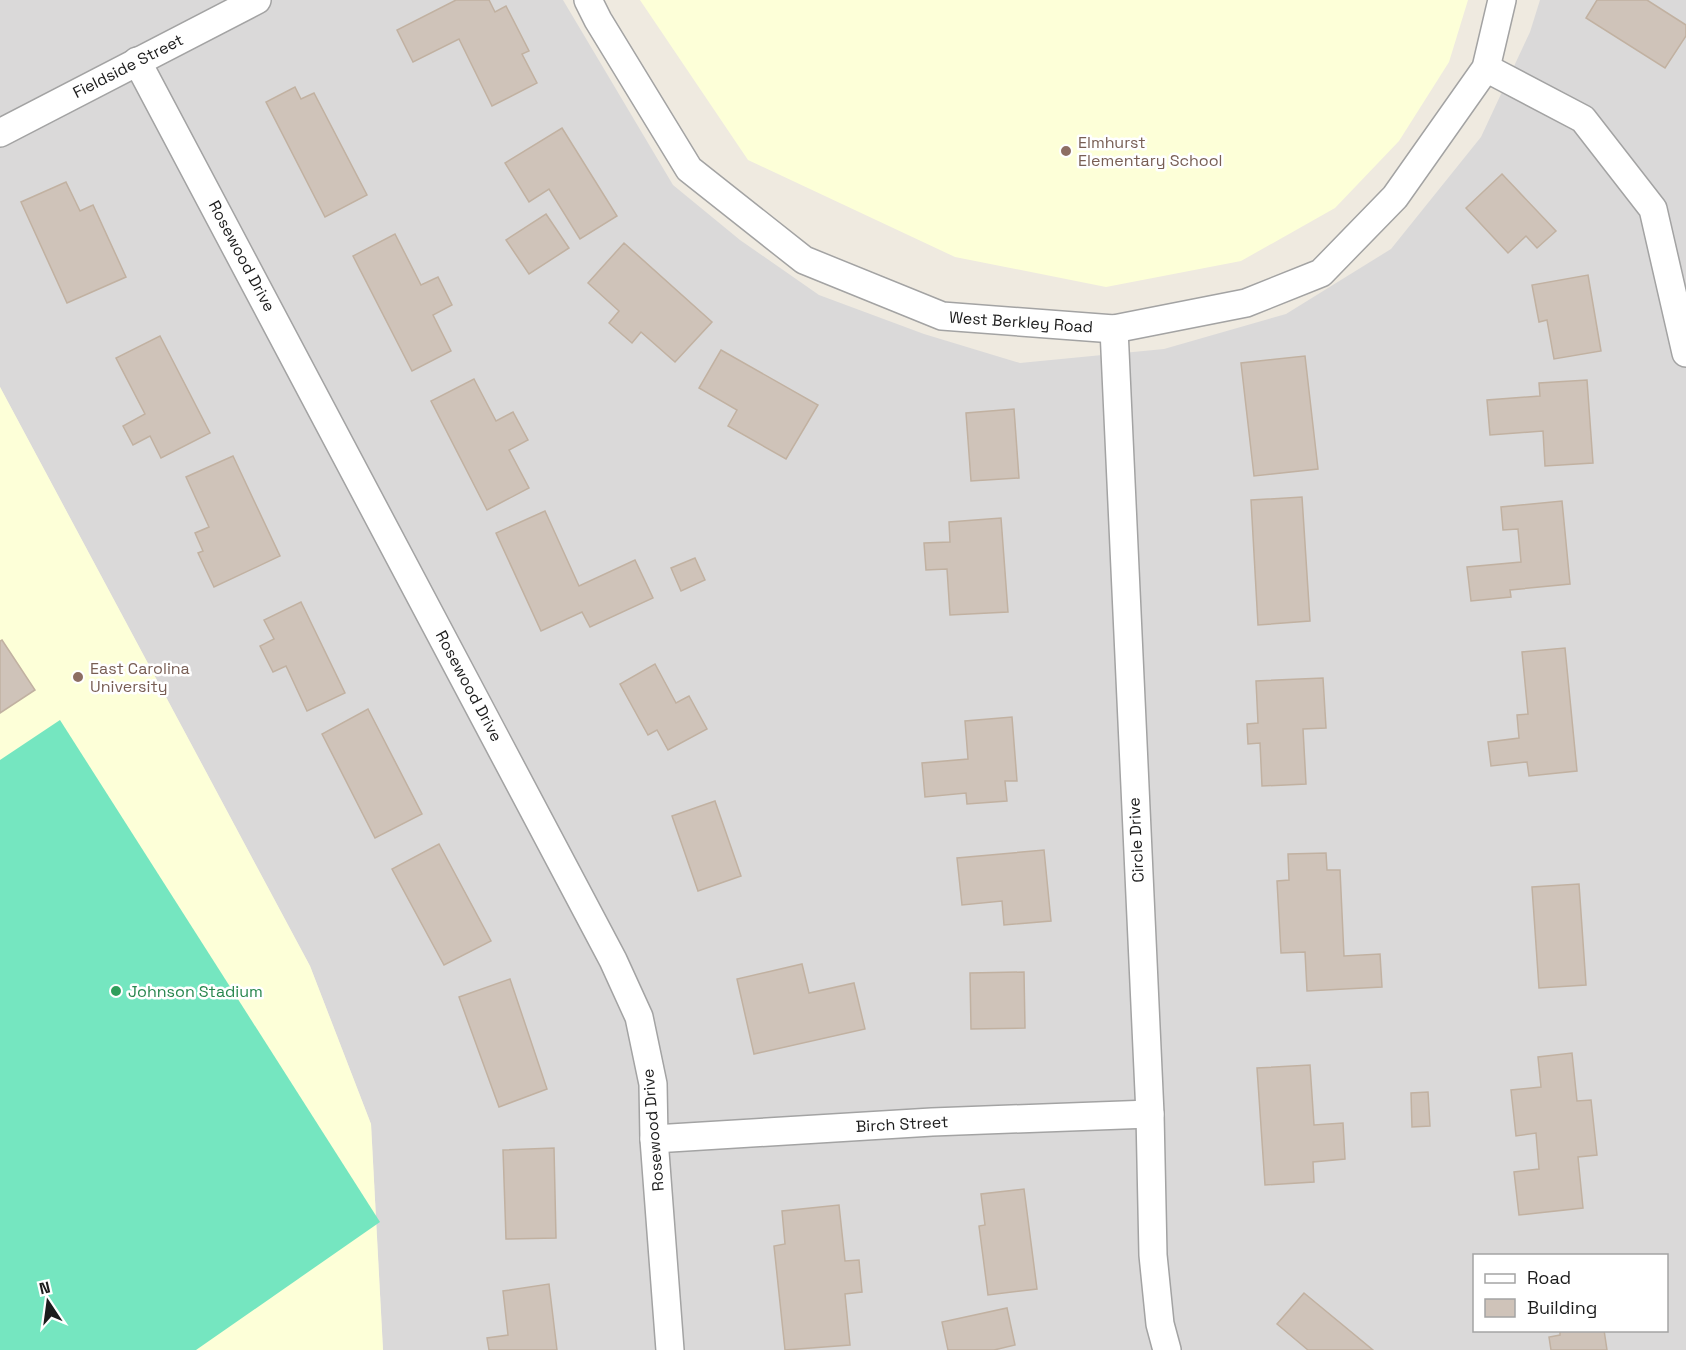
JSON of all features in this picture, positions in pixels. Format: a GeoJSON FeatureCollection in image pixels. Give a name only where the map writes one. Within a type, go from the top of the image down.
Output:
{"type":"FeatureCollection","features":[{"type":"Feature","properties":{"kind":"street","name":"Fieldside Street"},"geometry":{"type":"LineString","coordinates":[[0,133],[257,0]]}},
{"type":"Feature","properties":{"kind":"street","name":"West Berkley Road"},"geometry":{"type":"LineString","coordinates":[[588,0],[689,169],[804,260],[942,316],[1114,329],[1246,303],[1321,273],[1395,197],[1486,68]]}},
{"type":"Feature","properties":{"kind":"street"},"geometry":{"type":"LineString","coordinates":[[1502,0],[1486,68],[1582,119],[1653,210],[1686,353]]}},
{"type":"Feature","properties":{"kind":"street","name":"Rosewood Drive"},"geometry":{"type":"LineString","coordinates":[[137,61],[613,960],[639,1017],[652,1084],[670,1350]]}},
{"type":"Feature","properties":{"kind":"street","name":"Circle Drive"},"geometry":{"type":"LineString","coordinates":[[1114,329],[1150,1114],[1153,1255],[1160,1324],[1167,1350]]}},
{"type":"Feature","properties":{"kind":"street","name":"Birch Street"},"geometry":{"type":"LineString","coordinates":[[654,1139],[932,1122],[1150,1114]]}},
{"type":"Feature","properties":{"kind":"shaded area"},"geometry":{"type":"Polygon","coordinates":[[[0,0],[563,0],[673,185],[740,240],[819,295],[924,334],[1020,363],[1164,349],[1286,314],[1391,249],[1481,137],[1530,32],[1540,0],[1686,0],[1686,1350],[383,1350],[371,1124],[310,966],[0,387],[0,0]]]}},
{"type":"Feature","properties":{"kind":"shaded area","name":"Elmhurst Elementary School"},"geometry":{"type":"Polygon","coordinates":[[[640,0],[1468,0],[1449,62],[1399,141],[1335,208],[1241,261],[1106,287],[955,257],[748,160],[640,0]]]}},
{"type":"Feature","properties":{"kind":"shaded area","name":"Johnson Stadium"},"geometry":{"type":"Polygon","coordinates":[[[0,387],[310,966],[371,1124],[383,1350],[0,1350],[0,387]]]}},
{"type":"Feature","properties":{"kind":"green space","name":"Johnson Stadium"},"geometry":{"type":"Polygon","coordinates":[[[60,720],[380,1222],[196,1350],[0,1350],[0,760],[60,720]]]}},
{"type":"Feature","properties":{"kind":"building"},"geometry":{"type":"Polygon","coordinates":[[[456,0],[489,0],[495,12],[506,6],[529,51],[522,54],[537,83],[492,106],[459,39],[413,62],[397,30],[456,0]]]}},
{"type":"Feature","properties":{"kind":"building"},"geometry":{"type":"Polygon","coordinates":[[[1597,0],[1647,0],[1686,25],[1686,36],[1665,68],[1586,18],[1597,0]]]}},
{"type":"Feature","properties":{"kind":"building"},"geometry":{"type":"Polygon","coordinates":[[[295,87],[301,99],[314,93],[367,195],[325,217],[266,102],[295,87]]]}},
{"type":"Feature","properties":{"kind":"building"},"geometry":{"type":"Polygon","coordinates":[[[562,128],[617,216],[580,239],[549,189],[529,202],[505,163],[562,128]]]}},
{"type":"Feature","properties":{"kind":"building"},"geometry":{"type":"Polygon","coordinates":[[[1502,174],[1556,231],[1537,248],[1526,236],[1508,253],[1466,208],[1502,174]]]}},
{"type":"Feature","properties":{"kind":"building"},"geometry":{"type":"Polygon","coordinates":[[[66,182],[80,211],[93,205],[126,277],[67,303],[21,202],[66,182]]]}},
{"type":"Feature","properties":{"kind":"building"},"geometry":{"type":"Polygon","coordinates":[[[546,214],[569,248],[529,274],[506,240],[546,214]]]}},
{"type":"Feature","properties":{"kind":"building"},"geometry":{"type":"Polygon","coordinates":[[[395,234],[421,285],[438,277],[452,305],[433,315],[451,351],[412,371],[353,256],[395,234]]]}},
{"type":"Feature","properties":{"kind":"building"},"geometry":{"type":"Polygon","coordinates":[[[624,243],[712,322],[675,362],[641,332],[632,343],[609,323],[619,311],[588,283],[624,243]]]}},
{"type":"Feature","properties":{"kind":"building"},"geometry":{"type":"Polygon","coordinates":[[[1588,275],[1601,351],[1554,359],[1547,320],[1539,322],[1532,285],[1588,275]]]}},
{"type":"Feature","properties":{"kind":"building"},"geometry":{"type":"Polygon","coordinates":[[[160,336],[210,433],[161,458],[150,436],[133,445],[123,426],[145,414],[116,358],[160,336]]]}},
{"type":"Feature","properties":{"kind":"building"},"geometry":{"type":"Polygon","coordinates":[[[721,350],[818,405],[786,459],[728,426],[737,410],[699,388],[721,350]]]}},
{"type":"Feature","properties":{"kind":"building"},"geometry":{"type":"Polygon","coordinates":[[[1305,356],[1318,469],[1254,476],[1241,363],[1305,356]]]}},
{"type":"Feature","properties":{"kind":"building"},"geometry":{"type":"Polygon","coordinates":[[[474,379],[496,421],[513,412],[528,440],[509,450],[529,488],[487,510],[431,401],[474,379]]]}},
{"type":"Feature","properties":{"kind":"building"},"geometry":{"type":"Polygon","coordinates":[[[1587,380],[1593,463],[1545,466],[1543,431],[1490,435],[1487,400],[1540,396],[1539,383],[1587,380]]]}},
{"type":"Feature","properties":{"kind":"building"},"geometry":{"type":"Polygon","coordinates":[[[1014,409],[1019,478],[971,481],[966,413],[1014,409]]]}},
{"type":"Feature","properties":{"kind":"building"},"geometry":{"type":"Polygon","coordinates":[[[233,456],[280,556],[214,587],[198,553],[203,551],[195,533],[209,527],[186,477],[233,456]]]}},
{"type":"Feature","properties":{"kind":"building"},"geometry":{"type":"Polygon","coordinates":[[[1302,497],[1310,621],[1258,625],[1251,500],[1302,497]]]}},
{"type":"Feature","properties":{"kind":"building"},"geometry":{"type":"Polygon","coordinates":[[[1562,501],[1570,584],[1510,590],[1511,597],[1471,601],[1467,567],[1521,562],[1518,529],[1503,530],[1501,507],[1562,501]]]}},
{"type":"Feature","properties":{"kind":"building"},"geometry":{"type":"Polygon","coordinates":[[[545,511],[579,586],[635,560],[653,598],[590,627],[582,612],[541,631],[496,533],[545,511]]]}},
{"type":"Feature","properties":{"kind":"building"},"geometry":{"type":"Polygon","coordinates":[[[1001,518],[1008,612],[950,615],[947,569],[926,570],[924,543],[950,542],[949,522],[1001,518]]]}},
{"type":"Feature","properties":{"kind":"building"},"geometry":{"type":"Polygon","coordinates":[[[695,558],[705,580],[681,591],[671,568],[695,558]]]}},
{"type":"Feature","properties":{"kind":"building"},"geometry":{"type":"Polygon","coordinates":[[[301,602],[345,693],[307,711],[286,666],[273,672],[260,646],[274,639],[264,620],[301,602]]]}},
{"type":"Feature","properties":{"kind":"building"},"geometry":{"type":"Polygon","coordinates":[[[2,640],[35,690],[0,713],[0,641],[2,640]]]}},
{"type":"Feature","properties":{"kind":"building"},"geometry":{"type":"Polygon","coordinates":[[[1565,648],[1577,771],[1529,776],[1527,762],[1491,766],[1488,742],[1519,738],[1517,715],[1528,714],[1522,652],[1565,648]]]}},
{"type":"Feature","properties":{"kind":"building"},"geometry":{"type":"Polygon","coordinates":[[[655,664],[676,703],[689,696],[707,729],[668,750],[657,730],[648,735],[620,684],[655,664]]]}},
{"type":"Feature","properties":{"kind":"building"},"geometry":{"type":"Polygon","coordinates":[[[1323,678],[1326,728],[1303,729],[1306,784],[1262,786],[1260,743],[1248,744],[1247,724],[1258,723],[1256,681],[1323,678]]]}},
{"type":"Feature","properties":{"kind":"building"},"geometry":{"type":"Polygon","coordinates":[[[368,709],[422,814],[375,838],[322,734],[368,709]]]}},
{"type":"Feature","properties":{"kind":"building"},"geometry":{"type":"Polygon","coordinates":[[[1012,717],[1017,781],[1005,781],[1007,801],[967,804],[966,793],[925,797],[922,763],[968,759],[965,721],[1012,717]]]}},
{"type":"Feature","properties":{"kind":"building"},"geometry":{"type":"Polygon","coordinates":[[[715,801],[741,876],[698,891],[672,816],[715,801]]]}},
{"type":"Feature","properties":{"kind":"building"},"geometry":{"type":"Polygon","coordinates":[[[439,844],[491,941],[444,965],[392,869],[439,844]]]}},
{"type":"Feature","properties":{"kind":"building"},"geometry":{"type":"Polygon","coordinates":[[[1044,850],[1051,921],[1004,925],[1002,901],[962,905],[957,858],[1044,850]]]}},
{"type":"Feature","properties":{"kind":"building"},"geometry":{"type":"Polygon","coordinates":[[[1326,853],[1327,870],[1340,870],[1344,956],[1380,954],[1382,987],[1307,991],[1305,952],[1281,953],[1277,881],[1289,880],[1288,854],[1326,853]]]}},
{"type":"Feature","properties":{"kind":"building"},"geometry":{"type":"Polygon","coordinates":[[[1579,884],[1586,985],[1539,988],[1532,887],[1579,884]]]}},
{"type":"Feature","properties":{"kind":"building"},"geometry":{"type":"Polygon","coordinates":[[[802,964],[809,993],[854,983],[865,1029],[754,1054],[737,979],[802,964]]]}},
{"type":"Feature","properties":{"kind":"building"},"geometry":{"type":"Polygon","coordinates":[[[1024,972],[1025,1028],[971,1029],[970,973],[1024,972]]]}},
{"type":"Feature","properties":{"kind":"building"},"geometry":{"type":"Polygon","coordinates":[[[510,979],[547,1089],[499,1107],[459,997],[510,979]]]}},
{"type":"Feature","properties":{"kind":"building"},"geometry":{"type":"Polygon","coordinates":[[[1572,1053],[1577,1101],[1591,1100],[1597,1155],[1578,1157],[1583,1208],[1519,1215],[1514,1172],[1539,1169],[1536,1133],[1516,1136],[1511,1090],[1541,1087],[1538,1057],[1572,1053]]]}},
{"type":"Feature","properties":{"kind":"building"},"geometry":{"type":"Polygon","coordinates":[[[1310,1065],[1314,1125],[1343,1123],[1345,1159],[1313,1162],[1314,1182],[1265,1185],[1257,1068],[1310,1065]]]}},
{"type":"Feature","properties":{"kind":"building"},"geometry":{"type":"Polygon","coordinates":[[[1428,1092],[1430,1126],[1412,1127],[1411,1093],[1428,1092]]]}},
{"type":"Feature","properties":{"kind":"building"},"geometry":{"type":"Polygon","coordinates":[[[554,1148],[556,1238],[506,1239],[503,1150],[554,1148]]]}},
{"type":"Feature","properties":{"kind":"building"},"geometry":{"type":"Polygon","coordinates":[[[1024,1189],[1037,1289],[988,1295],[979,1226],[985,1225],[981,1194],[1024,1189]]]}},
{"type":"Feature","properties":{"kind":"building"},"geometry":{"type":"Polygon","coordinates":[[[839,1205],[845,1261],[859,1260],[862,1292],[845,1294],[850,1345],[785,1350],[774,1246],[785,1244],[782,1211],[839,1205]]]}},
{"type":"Feature","properties":{"kind":"building"},"geometry":{"type":"Polygon","coordinates":[[[549,1284],[557,1350],[489,1350],[487,1338],[508,1335],[503,1291],[549,1284]]]}},
{"type":"Feature","properties":{"kind":"building"},"geometry":{"type":"Polygon","coordinates":[[[1304,1293],[1373,1350],[1308,1350],[1277,1324],[1304,1293]]]}},
{"type":"Feature","properties":{"kind":"building"},"geometry":{"type":"Polygon","coordinates":[[[1007,1308],[1015,1345],[994,1350],[948,1350],[942,1322],[1007,1308]]]}},
{"type":"Feature","properties":{"kind":"building"},"geometry":{"type":"Polygon","coordinates":[[[1560,1332],[1604,1332],[1607,1350],[1551,1350],[1549,1337],[1560,1335],[1560,1332]]]}},
{"type":"Feature","properties":{"kind":"place","name":"Elmhurst Elementary School"},"geometry":{"type":"Point","coordinates":[1066,151]}},
{"type":"Feature","properties":{"kind":"place","name":"East Carolina University"},"geometry":{"type":"Point","coordinates":[78,677]}},
{"type":"Feature","properties":{"kind":"place","name":"Johnson Stadium"},"geometry":{"type":"Point","coordinates":[116,991]}}]}
